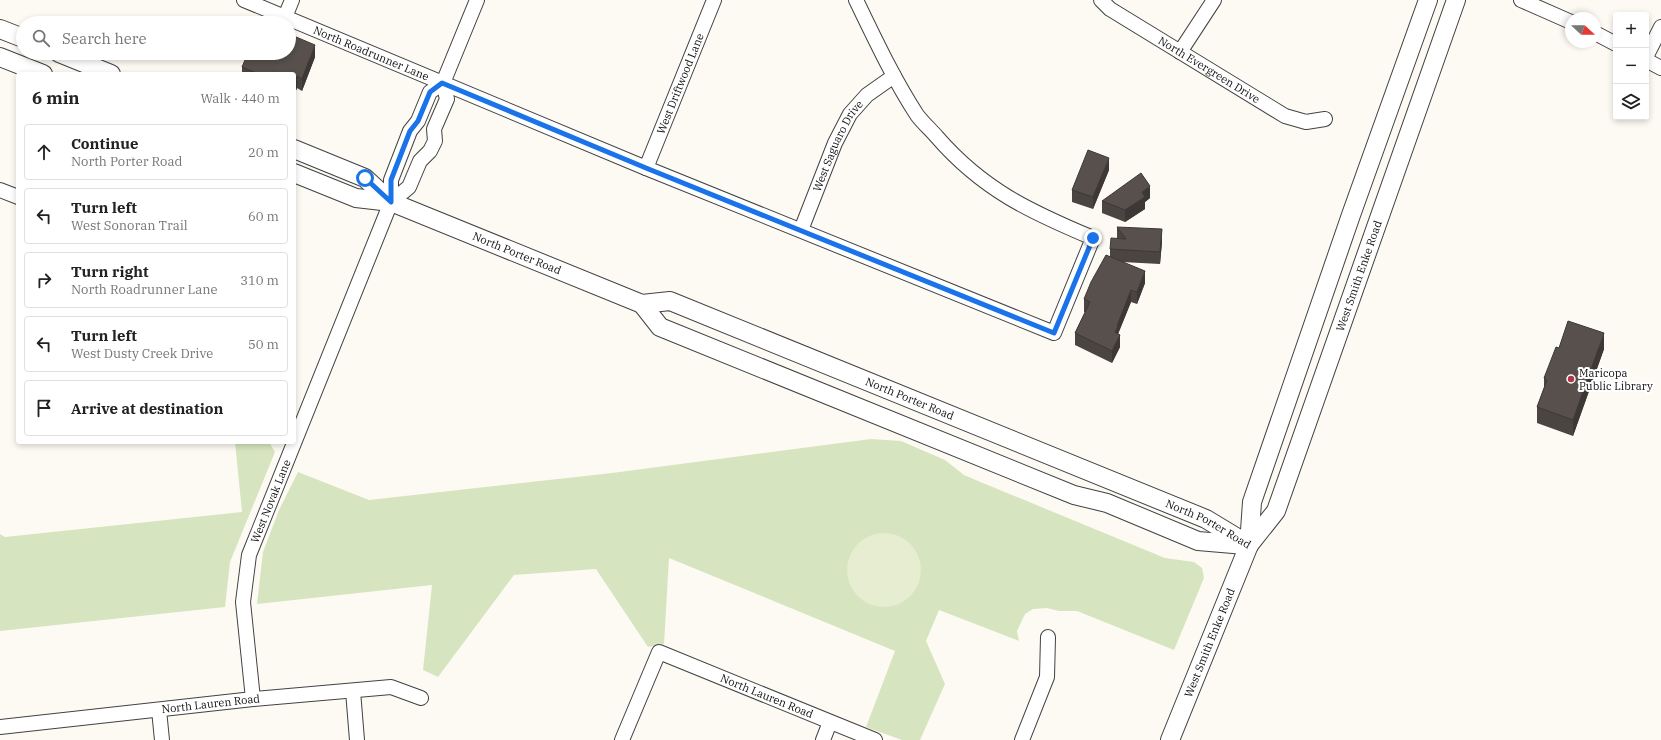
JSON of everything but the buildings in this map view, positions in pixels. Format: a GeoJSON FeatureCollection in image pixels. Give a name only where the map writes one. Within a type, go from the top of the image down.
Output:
{"type":"FeatureCollection","features":[{"type":"Feature","properties":{"kind":"street","name":"North Roadrunner Lane"},"geometry":{"type":"LineString","coordinates":[[244,0],[283,16]]}},
{"type":"Feature","properties":{"kind":"street"},"geometry":{"type":"LineString","coordinates":[[285,16],[292,0]]}},
{"type":"Feature","properties":{"kind":"street"},"geometry":{"type":"LineString","coordinates":[[391,202],[391,180],[410,131],[418,121],[430,92],[442,83],[477,0]]}},
{"type":"Feature","properties":{"kind":"street","name":"West Driftwood Lane"},"geometry":{"type":"LineString","coordinates":[[646,168],[714,0]]}},
{"type":"Feature","properties":{"kind":"street"},"geometry":{"type":"LineString","coordinates":[[856,0],[894,76]]}},
{"type":"Feature","properties":{"kind":"street","name":"North Evergreen Drive"},"geometry":{"type":"LineString","coordinates":[[1101,0],[1110,9],[1285,116],[1306,122],[1325,119]]}},
{"type":"Feature","properties":{"kind":"street"},"geometry":{"type":"LineString","coordinates":[[1180,52],[1214,0]]}},
{"type":"Feature","properties":{"kind":"street","name":"West Smith Enke Road"},"geometry":{"type":"LineString","coordinates":[[1249,545],[1252,502],[1351,215],[1428,0]]}},
{"type":"Feature","properties":{"kind":"street","name":"West Smith Enke Road"},"geometry":{"type":"LineString","coordinates":[[1170,740],[1249,545],[1276,511],[1456,0]]}},
{"type":"Feature","properties":{"kind":"street"},"geometry":{"type":"LineString","coordinates":[[1521,0],[1565,19]]}},
{"type":"Feature","properties":{"kind":"street","name":"North Roadrunner Lane"},"geometry":{"type":"LineString","coordinates":[[296,22],[646,168],[1054,333],[1093,238],[1035,213],[990,186],[953,156],[923,122],[894,76]]}},
{"type":"Feature","properties":{"kind":"street"},"geometry":{"type":"LineString","coordinates":[[1649,51],[1661,27]]}},
{"type":"Feature","properties":{"kind":"street"},"geometry":{"type":"LineString","coordinates":[[0,29],[16,35]]}},
{"type":"Feature","properties":{"kind":"street"},"geometry":{"type":"LineString","coordinates":[[1601,36],[1613,42]]}},
{"type":"Feature","properties":{"kind":"street"},"geometry":{"type":"LineString","coordinates":[[0,57],[37,72]]}},
{"type":"Feature","properties":{"kind":"street"},"geometry":{"type":"LineString","coordinates":[[76,60],[105,72]]}},
{"type":"Feature","properties":{"kind":"street"},"geometry":{"type":"LineString","coordinates":[[1649,62],[1661,68]]}},
{"type":"Feature","properties":{"kind":"street","name":"West Saguaro Drive"},"geometry":{"type":"LineString","coordinates":[[801,230],[835,143],[850,114],[867,95],[894,76]]}},
{"type":"Feature","properties":{"kind":"street"},"geometry":{"type":"LineString","coordinates":[[391,202],[409,187],[420,161],[430,151],[435,141],[434,129],[446,99],[442,83]]}},
{"type":"Feature","properties":{"kind":"street","name":"North Porter Road"},"geometry":{"type":"LineString","coordinates":[[296,150],[365,178],[391,202]]}},
{"type":"Feature","properties":{"kind":"street","name":"North Porter Road"},"geometry":{"type":"LineString","coordinates":[[296,174],[356,198],[391,202],[642,304],[670,301],[1206,519],[1249,545]]}},
{"type":"Feature","properties":{"kind":"street"},"geometry":{"type":"LineString","coordinates":[[0,190],[16,196]]}},
{"type":"Feature","properties":{"kind":"street","name":"West Novak Lane"},"geometry":{"type":"LineString","coordinates":[[296,434],[391,202]]}},
{"type":"Feature","properties":{"kind":"street","name":"North Porter Road"},"geometry":{"type":"LineString","coordinates":[[642,304],[660,327],[1074,495],[1107,503],[1198,541],[1249,545]]}},
{"type":"Feature","properties":{"kind":"street","name":"West Novak Lane"},"geometry":{"type":"LineString","coordinates":[[253,699],[243,602],[249,555],[292,444]]}},
{"type":"Feature","properties":{"kind":"street"},"geometry":{"type":"LineString","coordinates":[[1022,740],[1048,677],[1048,637]]}},
{"type":"Feature","properties":{"kind":"street","name":"North Lauren Road"},"geometry":{"type":"LineString","coordinates":[[622,740],[659,652],[875,740]]}},
{"type":"Feature","properties":{"kind":"street","name":"North Lauren Road"},"geometry":{"type":"LineString","coordinates":[[0,727],[253,699],[391,687],[421,698]]}},
{"type":"Feature","properties":{"kind":"street"},"geometry":{"type":"LineString","coordinates":[[353,691],[357,740]]}},
{"type":"Feature","properties":{"kind":"street"},"geometry":{"type":"LineString","coordinates":[[159,710],[162,740]]}},
{"type":"Feature","properties":{"kind":"street"},"geometry":{"type":"LineString","coordinates":[[823,740],[830,722]]}},
{"type":"Feature","properties":{"kind":"green space"},"geometry":{"type":"Polygon","coordinates":[[[871,439],[901,441],[945,460],[964,475],[983,483],[1165,558],[1194,562],[1202,568],[1204,578],[1174,650],[1077,611],[1059,611],[1047,608],[1033,609],[1025,614],[1017,631],[1019,641],[939,610],[926,641],[945,684],[920,740],[902,740],[866,727],[895,651],[669,558],[664,644],[648,647],[596,569],[514,575],[438,677],[423,670],[432,585],[257,604],[263,552],[279,510],[298,472],[369,500],[612,473],[871,439]]]}},
{"type":"Feature","properties":{"kind":"green space"},"geometry":{"type":"Polygon","coordinates":[[[235,444],[270,444],[275,452],[230,562],[225,607],[0,631],[0,534],[5,537],[242,512],[235,444]]]}},
{"type":"Feature","properties":{"kind":"green space"},"geometry":{"type":"Polygon","coordinates":[[[877,533],[891,533],[905,539],[915,549],[921,563],[921,577],[915,591],[905,601],[891,607],[877,607],[863,601],[853,591],[847,577],[847,563],[853,549],[863,539],[877,533]]]}},
{"type":"Feature","properties":{"kind":"place","name":"Maricopa Public Library"},"geometry":{"type":"Point","coordinates":[1571,379]}},
{"type":"Feature","properties":{"kind":"route"},"geometry":{"type":"LineString","coordinates":[[365,178],[391,202],[391,180],[410,131],[418,121],[430,92],[442,83],[646,168],[1054,333],[1093,238]]}}]}
